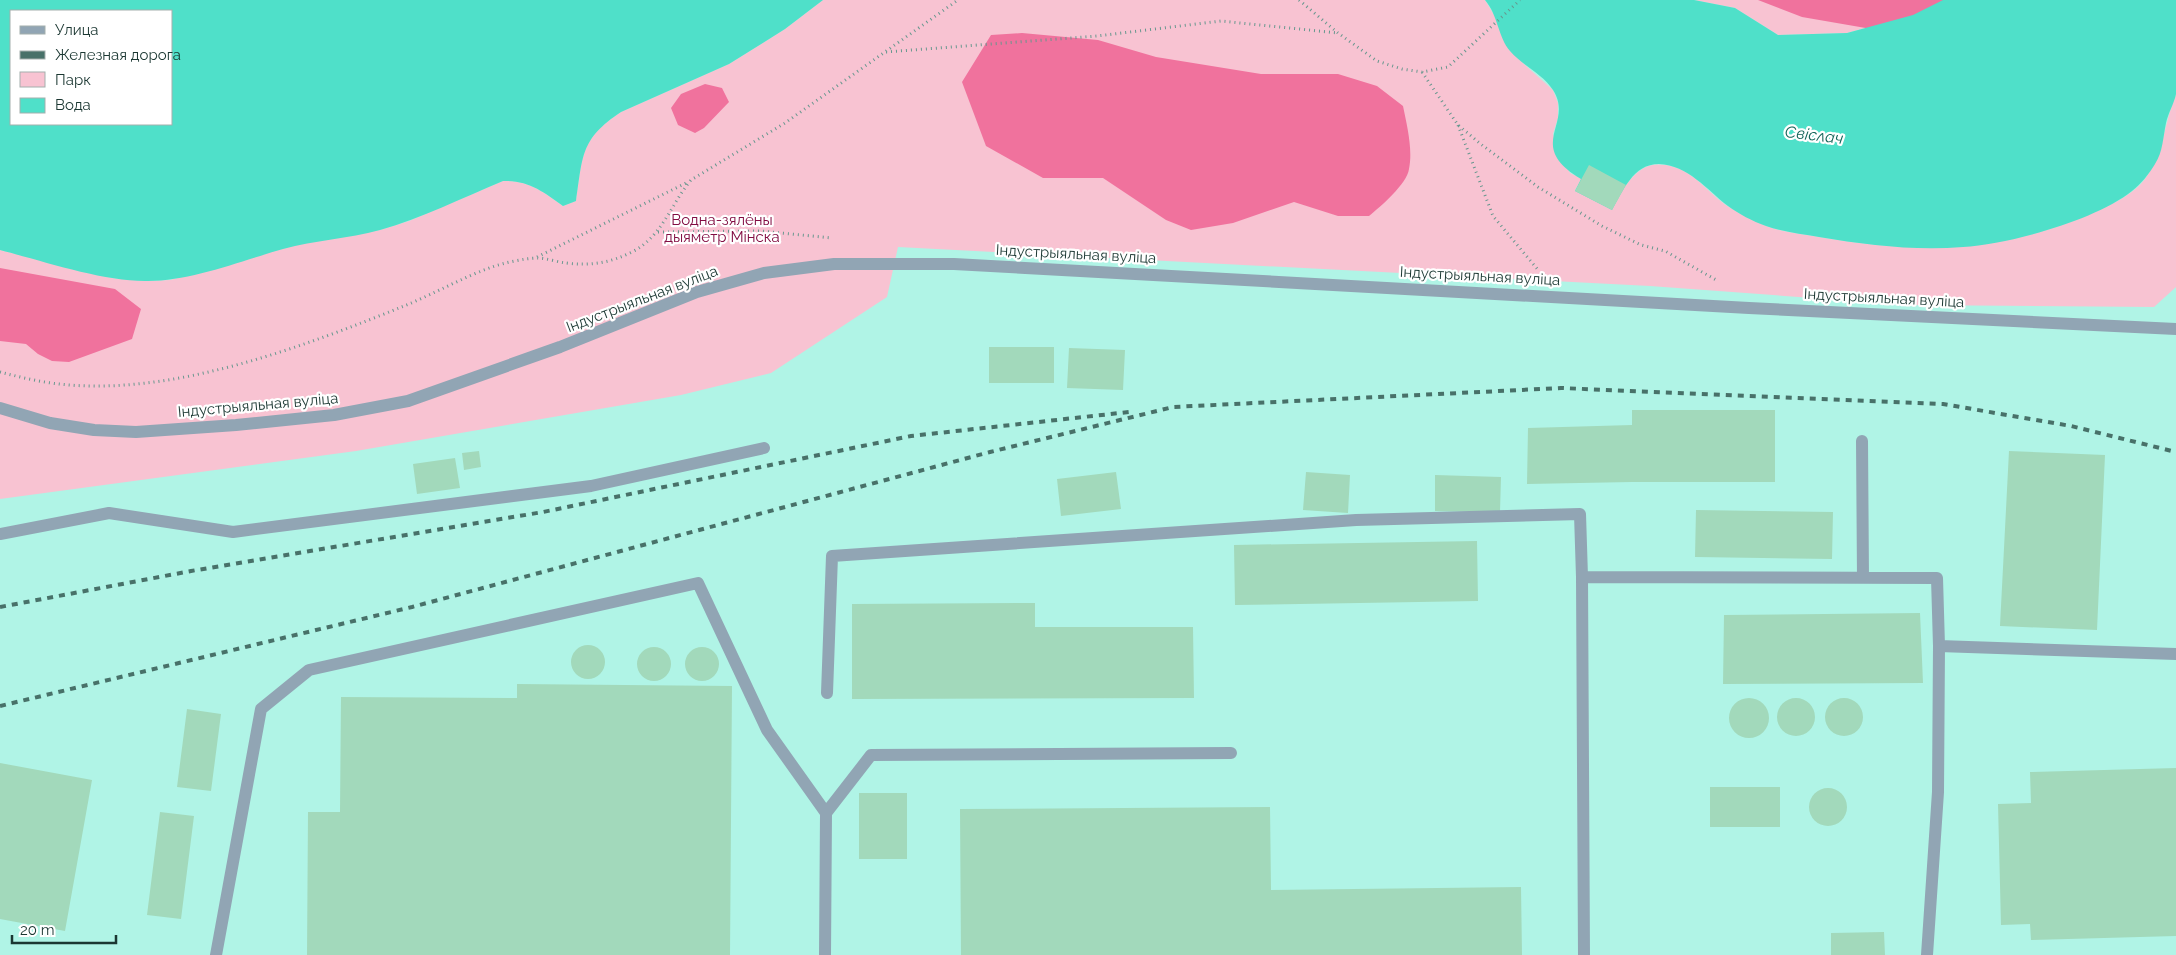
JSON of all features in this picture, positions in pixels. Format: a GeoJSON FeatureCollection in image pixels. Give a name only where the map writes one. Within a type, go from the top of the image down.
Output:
{"type":"FeatureCollection","features":[{"type":"Feature","properties":{"kind":"street","name":"Індустрыяльная вуліца"},"geometry":{"type":"LineString","coordinates":[[0,408],[50,423],[94,430],[136,432],[236,425],[364,410],[408,401],[560,347],[697,292],[764,273],[834,264],[954,264],[1750,308],[2176,329]]}},
{"type":"Feature","properties":{"kind":"street"},"geometry":{"type":"LineString","coordinates":[[1862,441],[1863,578]]}},
{"type":"Feature","properties":{"kind":"street"},"geometry":{"type":"LineString","coordinates":[[0,534],[109,512],[233,532],[591,486],[764,448]]}},
{"type":"Feature","properties":{"kind":"street"},"geometry":{"type":"LineString","coordinates":[[827,693],[832,556],[1356,520],[1580,514],[1584,955]]}},
{"type":"Feature","properties":{"kind":"street"},"geometry":{"type":"LineString","coordinates":[[1582,577],[1937,578],[1939,646],[1938,792],[1927,955]]}},
{"type":"Feature","properties":{"kind":"street"},"geometry":{"type":"LineString","coordinates":[[216,955],[261,709],[309,670],[698,583],[768,730],[826,813],[825,955]]}},
{"type":"Feature","properties":{"kind":"street"},"geometry":{"type":"LineString","coordinates":[[1939,646],[2176,654]]}},
{"type":"Feature","properties":{"kind":"street"},"geometry":{"type":"LineString","coordinates":[[826,813],[870,755],[1231,753]]}},
{"type":"Feature","properties":{"kind":"path"},"geometry":{"type":"LineString","coordinates":[[0,372],[59,384],[107,385],[155,382],[215,371],[290,348],[373,318],[493,267],[536,258],[691,180],[785,123],[958,0]]}},
{"type":"Feature","properties":{"kind":"path"},"geometry":{"type":"LineString","coordinates":[[1299,0],[1377,61],[1402,70],[1422,72],[1448,66],[1520,0]]}},
{"type":"Feature","properties":{"kind":"path"},"geometry":{"type":"LineString","coordinates":[[886,52],[1097,36],[1221,20],[1338,32]]}},
{"type":"Feature","properties":{"kind":"path"},"geometry":{"type":"LineString","coordinates":[[1422,72],[1458,124],[1494,216],[1542,274]]}},
{"type":"Feature","properties":{"kind":"path"},"geometry":{"type":"LineString","coordinates":[[1458,124],[1482,145],[1538,187],[1602,226],[1640,245],[1665,251],[1731,288],[1750,308]]}},
{"type":"Feature","properties":{"kind":"path"},"geometry":{"type":"LineString","coordinates":[[536,258],[591,265],[616,260],[634,251],[658,232],[681,192],[691,180]]}},
{"type":"Feature","properties":{"kind":"green space","name":"Водна-зялёны дыяметр Мінска"},"geometry":{"type":"Polygon","coordinates":[[[823,0],[1485,0],[1496,18],[1501,34],[1523,63],[1553,90],[1558,103],[1558,118],[1553,134],[1570,173],[1582,179],[1575,190],[1626,185],[1642,169],[1653,165],[1666,165],[1682,170],[1729,207],[1766,226],[1825,238],[1895,246],[1962,246],[1995,242],[2061,225],[2115,202],[2135,190],[2151,169],[2160,149],[2176,95],[2176,287],[2154,307],[1907,305],[1650,286],[898,247],[887,297],[771,373],[681,395],[356,451],[0,499],[0,250],[112,278],[146,281],[170,280],[300,244],[380,230],[409,221],[503,181],[528,185],[563,206],[576,201],[580,171],[586,149],[598,131],[608,122],[621,112],[729,64],[785,29],[823,0]]]}},
{"type":"Feature","properties":{"kind":"green space"},"geometry":{"type":"Polygon","coordinates":[[[1694,0],[1943,0],[1913,15],[1847,33],[1778,35],[1735,8],[1694,0]]]}},
{"type":"Feature","properties":{"kind":"shaded area"},"geometry":{"type":"Polygon","coordinates":[[[1758,0],[1962,0],[1883,31],[1802,17],[1758,0]]]}},
{"type":"Feature","properties":{"kind":"shaded area"},"geometry":{"type":"Polygon","coordinates":[[[1022,33],[1098,40],[1156,57],[1261,74],[1338,74],[1377,86],[1403,106],[1410,146],[1410,161],[1407,175],[1392,195],[1369,216],[1338,216],[1294,202],[1233,223],[1191,230],[1166,220],[1103,178],[1043,178],[986,146],[962,82],[991,35],[1022,33]]]}},
{"type":"Feature","properties":{"kind":"shaded area"},"geometry":{"type":"Polygon","coordinates":[[[705,84],[722,88],[729,102],[704,128],[695,133],[678,125],[671,108],[681,94],[705,84]]]}},
{"type":"Feature","properties":{"kind":"shaded area"},"geometry":{"type":"Polygon","coordinates":[[[0,268],[115,289],[141,309],[132,339],[69,362],[52,361],[38,354],[26,344],[0,341],[0,268]]]}},
{"type":"Feature","properties":{"kind":"water"},"geometry":{"type":"Polygon","coordinates":[[[0,0],[823,0],[785,29],[729,64],[621,112],[608,122],[598,131],[586,150],[580,172],[576,201],[563,206],[528,185],[503,181],[427,214],[380,230],[295,246],[216,270],[181,278],[148,281],[131,280],[93,275],[0,250],[0,0]]]}},
{"type":"Feature","properties":{"kind":"water","name":"Свіслач"},"geometry":{"type":"Polygon","coordinates":[[[1485,0],[1694,0],[1735,8],[1778,35],[1847,33],[1913,15],[1943,0],[2176,0],[2176,94],[2167,119],[2158,159],[2142,182],[2135,188],[2116,202],[2075,221],[2028,236],[2004,241],[1963,247],[1909,248],[1786,231],[1766,226],[1746,217],[1728,206],[1688,174],[1669,165],[1659,164],[1650,165],[1636,174],[1625,187],[1612,210],[1575,191],[1581,179],[1564,167],[1556,156],[1553,145],[1559,113],[1558,102],[1553,90],[1544,79],[1510,51],[1503,39],[1493,12],[1485,0]]]}},
{"type":"Feature","properties":{"kind":"building"},"geometry":{"type":"Polygon","coordinates":[[[1589,165],[1626,185],[1612,210],[1575,191],[1589,165]]]}},
{"type":"Feature","properties":{"kind":"building"},"geometry":{"type":"Polygon","coordinates":[[[989,347],[1054,347],[1054,383],[989,383],[989,347]]]}},
{"type":"Feature","properties":{"kind":"building"},"geometry":{"type":"Polygon","coordinates":[[[1069,348],[1125,350],[1123,390],[1067,388],[1069,348]]]}},
{"type":"Feature","properties":{"kind":"building"},"geometry":{"type":"Polygon","coordinates":[[[1632,410],[1775,410],[1775,482],[1527,484],[1528,428],[1632,425],[1632,410]]]}},
{"type":"Feature","properties":{"kind":"building"},"geometry":{"type":"Polygon","coordinates":[[[479,451],[481,467],[464,470],[462,453],[479,451]]]}},
{"type":"Feature","properties":{"kind":"building"},"geometry":{"type":"Polygon","coordinates":[[[2009,451],[2105,455],[2097,630],[2000,626],[2009,451]]]}},
{"type":"Feature","properties":{"kind":"building"},"geometry":{"type":"Polygon","coordinates":[[[455,458],[460,488],[417,494],[413,464],[455,458]]]}},
{"type":"Feature","properties":{"kind":"building"},"geometry":{"type":"Polygon","coordinates":[[[1116,472],[1121,509],[1061,516],[1057,479],[1116,472]]]}},
{"type":"Feature","properties":{"kind":"building"},"geometry":{"type":"Polygon","coordinates":[[[1306,472],[1350,475],[1348,513],[1303,510],[1306,472]]]}},
{"type":"Feature","properties":{"kind":"building"},"geometry":{"type":"Polygon","coordinates":[[[1435,475],[1501,477],[1500,512],[1435,511],[1435,475]]]}},
{"type":"Feature","properties":{"kind":"building"},"geometry":{"type":"Polygon","coordinates":[[[1696,510],[1833,512],[1832,559],[1695,557],[1696,510]]]}},
{"type":"Feature","properties":{"kind":"building"},"geometry":{"type":"Polygon","coordinates":[[[1477,541],[1478,601],[1235,605],[1234,545],[1477,541]]]}},
{"type":"Feature","properties":{"kind":"building"},"geometry":{"type":"Polygon","coordinates":[[[1035,603],[1035,627],[1193,627],[1194,698],[852,699],[852,604],[1035,603]]]}},
{"type":"Feature","properties":{"kind":"building"},"geometry":{"type":"Polygon","coordinates":[[[1920,613],[1923,683],[1723,684],[1724,615],[1920,613]]]}},
{"type":"Feature","properties":{"kind":"building"},"geometry":{"type":"Polygon","coordinates":[[[588,645],[600,650],[605,662],[600,674],[588,679],[576,674],[571,662],[576,650],[588,645]]]}},
{"type":"Feature","properties":{"kind":"building"},"geometry":{"type":"Polygon","coordinates":[[[654,647],[666,652],[671,664],[666,676],[654,681],[642,676],[637,664],[642,652],[654,647]]]}},
{"type":"Feature","properties":{"kind":"building"},"geometry":{"type":"Polygon","coordinates":[[[702,647],[714,652],[719,664],[714,676],[702,681],[690,676],[685,664],[690,652],[702,647]]]}},
{"type":"Feature","properties":{"kind":"building"},"geometry":{"type":"Polygon","coordinates":[[[517,684],[732,686],[730,955],[307,955],[308,812],[340,812],[341,697],[517,698],[517,684]]]}},
{"type":"Feature","properties":{"kind":"building"},"geometry":{"type":"Polygon","coordinates":[[[1749,698],[1763,704],[1769,718],[1763,732],[1749,738],[1735,732],[1729,718],[1735,704],[1749,698]]]}},
{"type":"Feature","properties":{"kind":"building"},"geometry":{"type":"Polygon","coordinates":[[[1796,698],[1810,703],[1815,717],[1810,731],[1796,736],[1782,731],[1777,717],[1782,703],[1796,698]]]}},
{"type":"Feature","properties":{"kind":"building"},"geometry":{"type":"Polygon","coordinates":[[[1844,698],[1858,703],[1863,717],[1858,731],[1844,736],[1830,731],[1825,717],[1830,703],[1844,698]]]}},
{"type":"Feature","properties":{"kind":"building"},"geometry":{"type":"Polygon","coordinates":[[[187,709],[221,714],[211,791],[177,787],[187,709]]]}},
{"type":"Feature","properties":{"kind":"building"},"geometry":{"type":"Polygon","coordinates":[[[0,763],[92,780],[65,931],[0,919],[0,763]]]}},
{"type":"Feature","properties":{"kind":"building"},"geometry":{"type":"Polygon","coordinates":[[[2176,768],[2176,936],[2031,940],[2030,924],[2001,925],[1998,804],[2031,803],[2030,772],[2176,768]]]}},
{"type":"Feature","properties":{"kind":"building"},"geometry":{"type":"Polygon","coordinates":[[[1710,787],[1780,787],[1780,827],[1710,827],[1710,787]]]}},
{"type":"Feature","properties":{"kind":"building"},"geometry":{"type":"Polygon","coordinates":[[[1828,788],[1842,793],[1847,807],[1842,821],[1828,826],[1814,821],[1809,807],[1814,793],[1828,788]]]}},
{"type":"Feature","properties":{"kind":"building"},"geometry":{"type":"Polygon","coordinates":[[[859,793],[907,793],[907,859],[859,859],[859,793]]]}},
{"type":"Feature","properties":{"kind":"building"},"geometry":{"type":"Polygon","coordinates":[[[1270,807],[1271,890],[1521,887],[1522,955],[961,955],[960,809],[1270,807]]]}},
{"type":"Feature","properties":{"kind":"building"},"geometry":{"type":"Polygon","coordinates":[[[160,812],[194,816],[181,919],[147,915],[160,812]]]}},
{"type":"Feature","properties":{"kind":"building"},"geometry":{"type":"Polygon","coordinates":[[[1884,932],[1885,955],[1831,955],[1831,933],[1884,932]]]}},
{"type":"Feature","properties":{"kind":"railway"},"geometry":{"type":"LineString","coordinates":[[0,706],[412,607],[990,452],[1173,407],[1561,388],[1943,404],[2071,426],[2176,452]]}},
{"type":"Feature","properties":{"kind":"railway"},"geometry":{"type":"LineString","coordinates":[[0,607],[191,571],[543,512],[911,436],[1129,412]]}}]}
